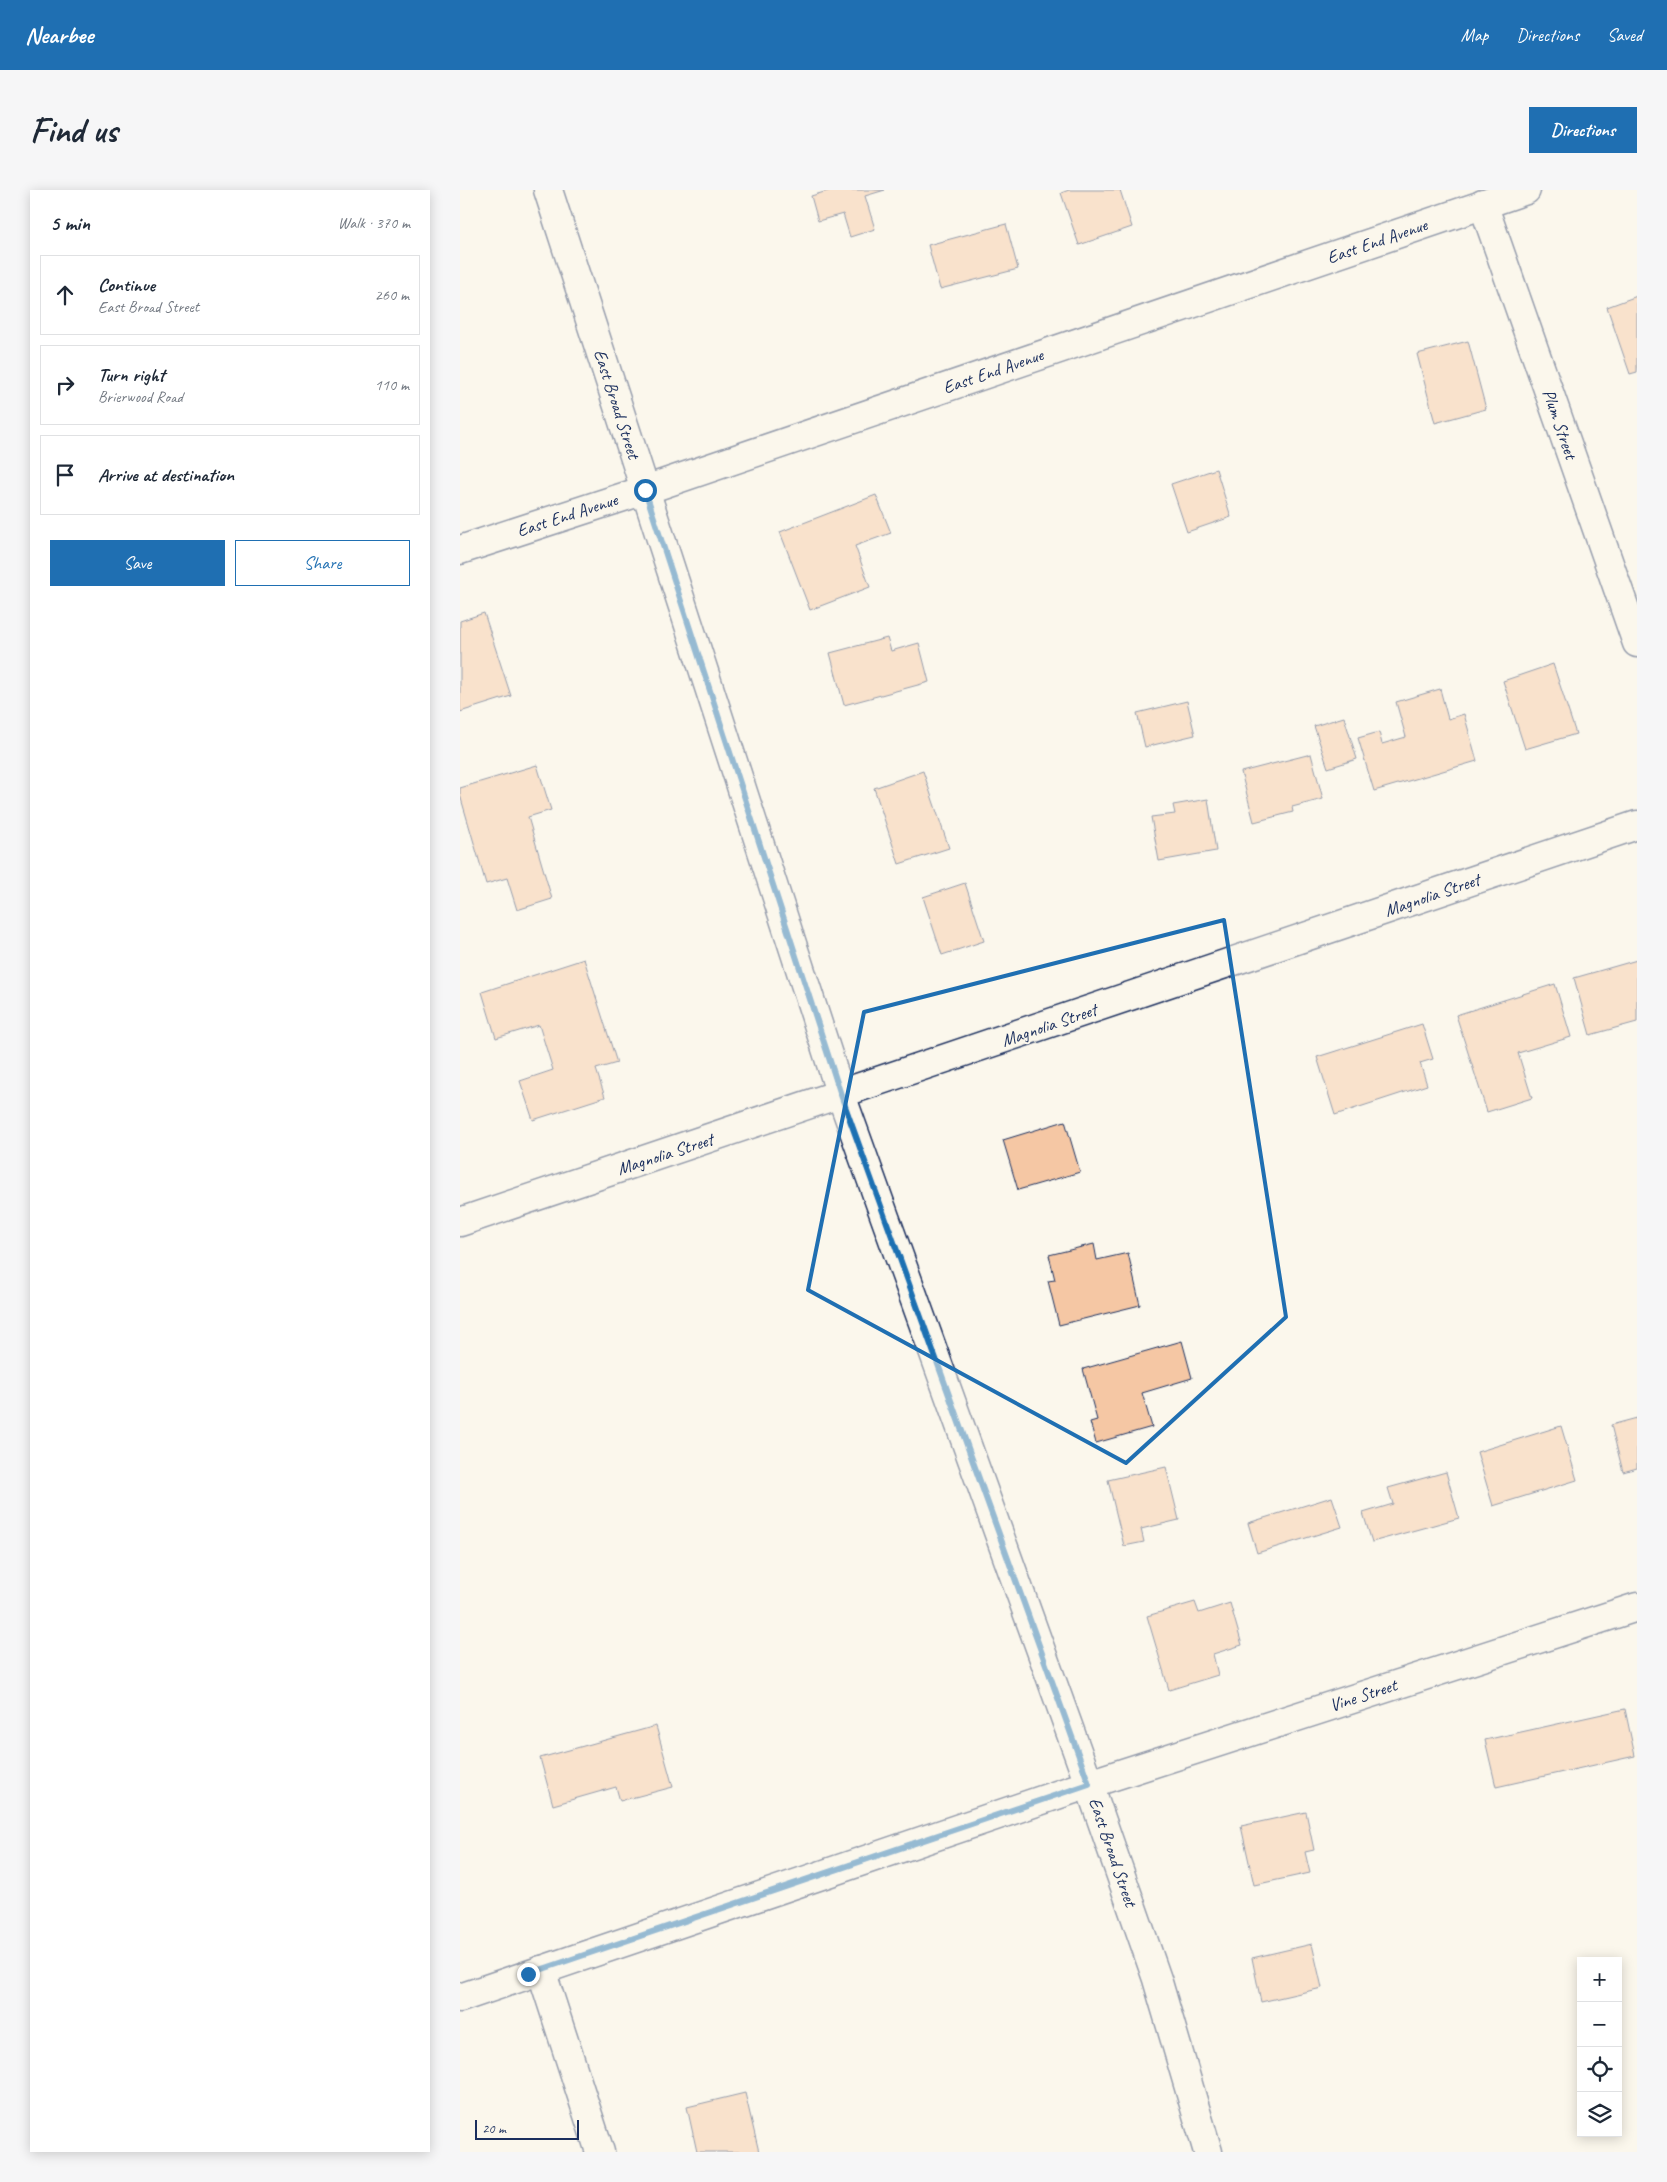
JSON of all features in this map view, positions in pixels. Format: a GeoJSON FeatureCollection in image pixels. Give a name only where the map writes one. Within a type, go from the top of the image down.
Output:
{"type":"FeatureCollection","features":[{"type":"Feature","properties":{"kind":"street","name":"East Broad Street"},"geometry":{"type":"LineString","coordinates":[[548,190],[841,1095],[1089,1784],[1157,1979],[1208,2152]]}},
{"type":"Feature","properties":{"kind":"street","name":"East End Avenue"},"geometry":{"type":"LineString","coordinates":[[460,550],[645,490],[1526,190]]}},
{"type":"Feature","properties":{"kind":"street","name":"Plum Street"},"geometry":{"type":"LineString","coordinates":[[1483,204],[1637,644]]}},
{"type":"Feature","properties":{"kind":"street","name":"Magnolia Street"},"geometry":{"type":"LineString","coordinates":[[460,1222],[1637,825]]}},
{"type":"Feature","properties":{"kind":"street","name":"Vine Street"},"geometry":{"type":"LineString","coordinates":[[460,1998],[1089,1784],[1637,1607]]}},
{"type":"Feature","properties":{"kind":"street"},"geometry":{"type":"LineString","coordinates":[[541,1970],[600,2152]]}},
{"type":"Feature","properties":{"kind":"highlighted area"},"geometry":{"type":"Polygon","coordinates":[[[1224,920],[1286,1317],[1126,1463],[808,1290],[864,1012],[1224,920]]]}},
{"type":"Feature","properties":{"kind":"building"},"geometry":{"type":"Polygon","coordinates":[[[831,190],[885,190],[865,196],[875,229],[850,237],[843,214],[818,221],[811,196],[831,190]]]}},
{"type":"Feature","properties":{"kind":"building"},"geometry":{"type":"Polygon","coordinates":[[[1069,190],[1120,190],[1132,227],[1079,245],[1061,193],[1069,190]]]}},
{"type":"Feature","properties":{"kind":"building"},"geometry":{"type":"Polygon","coordinates":[[[1006,224],[1018,269],[940,289],[928,245],[1006,224]]]}},
{"type":"Feature","properties":{"kind":"building"},"geometry":{"type":"Polygon","coordinates":[[[1637,296],[1637,372],[1630,374],[1607,307],[1637,296]]]}},
{"type":"Feature","properties":{"kind":"building"},"geometry":{"type":"Polygon","coordinates":[[[1468,341],[1486,409],[1435,423],[1417,354],[1468,341]]]}},
{"type":"Feature","properties":{"kind":"building"},"geometry":{"type":"Polygon","coordinates":[[[1216,469],[1231,517],[1187,532],[1171,484],[1216,469]]]}},
{"type":"Feature","properties":{"kind":"building"},"geometry":{"type":"Polygon","coordinates":[[[876,495],[891,533],[855,546],[870,587],[810,610],[780,532],[876,495]]]}},
{"type":"Feature","properties":{"kind":"building"},"geometry":{"type":"Polygon","coordinates":[[[484,613],[511,696],[460,712],[460,621],[484,613]]]}},
{"type":"Feature","properties":{"kind":"building"},"geometry":{"type":"Polygon","coordinates":[[[887,638],[891,651],[919,643],[929,682],[844,705],[830,653],[887,638]]]}},
{"type":"Feature","properties":{"kind":"building"},"geometry":{"type":"Polygon","coordinates":[[[1553,664],[1576,734],[1525,749],[1503,681],[1553,664]]]}},
{"type":"Feature","properties":{"kind":"building"},"geometry":{"type":"Polygon","coordinates":[[[1440,689],[1448,719],[1464,714],[1477,761],[1374,791],[1358,738],[1379,732],[1382,744],[1406,737],[1396,702],[1440,689]]]}},
{"type":"Feature","properties":{"kind":"building"},"geometry":{"type":"Polygon","coordinates":[[[1187,701],[1195,735],[1145,747],[1137,713],[1187,701]]]}},
{"type":"Feature","properties":{"kind":"building"},"geometry":{"type":"Polygon","coordinates":[[[1344,717],[1357,759],[1328,768],[1314,726],[1344,717]]]}},
{"type":"Feature","properties":{"kind":"building"},"geometry":{"type":"Polygon","coordinates":[[[1311,754],[1323,799],[1292,807],[1293,812],[1254,822],[1241,772],[1311,754]]]}},
{"type":"Feature","properties":{"kind":"building"},"geometry":{"type":"Polygon","coordinates":[[[537,765],[551,810],[528,817],[552,899],[517,910],[507,878],[486,884],[460,795],[460,788],[537,765]]]}},
{"type":"Feature","properties":{"kind":"building"},"geometry":{"type":"Polygon","coordinates":[[[923,771],[949,848],[899,864],[874,788],[923,771]]]}},
{"type":"Feature","properties":{"kind":"building"},"geometry":{"type":"Polygon","coordinates":[[[1208,799],[1216,851],[1159,861],[1151,817],[1175,814],[1173,805],[1208,799]]]}},
{"type":"Feature","properties":{"kind":"building"},"geometry":{"type":"Polygon","coordinates":[[[965,883],[984,941],[942,955],[923,897],[965,883]]]}},
{"type":"Feature","properties":{"kind":"building"},"geometry":{"type":"Polygon","coordinates":[[[584,959],[617,1063],[596,1069],[605,1097],[533,1120],[520,1081],[553,1070],[539,1025],[496,1038],[482,992],[584,959]]]}},
{"type":"Feature","properties":{"kind":"building"},"geometry":{"type":"Polygon","coordinates":[[[1637,960],[1637,1022],[1590,1035],[1574,978],[1637,960]]]}},
{"type":"Feature","properties":{"kind":"building"},"geometry":{"type":"Polygon","coordinates":[[[1555,984],[1571,1037],[1518,1053],[1532,1098],[1487,1112],[1456,1015],[1555,984]]]}},
{"type":"Feature","properties":{"kind":"building"},"geometry":{"type":"Polygon","coordinates":[[[1422,1024],[1433,1059],[1420,1063],[1427,1085],[1335,1115],[1317,1057],[1422,1024]]]}},
{"type":"Feature","properties":{"kind":"building"},"geometry":{"type":"Polygon","coordinates":[[[1065,1121],[1080,1172],[1018,1190],[1003,1140],[1065,1121]]]}},
{"type":"Feature","properties":{"kind":"building"},"geometry":{"type":"Polygon","coordinates":[[[1094,1244],[1097,1260],[1128,1253],[1140,1305],[1059,1325],[1048,1281],[1055,1280],[1049,1255],[1094,1244]]]}},
{"type":"Feature","properties":{"kind":"building"},"geometry":{"type":"Polygon","coordinates":[[[1182,1341],[1192,1378],[1142,1393],[1152,1427],[1096,1443],[1090,1422],[1097,1420],[1083,1369],[1182,1341]]]}},
{"type":"Feature","properties":{"kind":"building"},"geometry":{"type":"Polygon","coordinates":[[[1637,1418],[1637,1468],[1623,1472],[1611,1425],[1637,1418]]]}},
{"type":"Feature","properties":{"kind":"building"},"geometry":{"type":"Polygon","coordinates":[[[1561,1426],[1577,1480],[1493,1506],[1477,1452],[1561,1426]]]}},
{"type":"Feature","properties":{"kind":"building"},"geometry":{"type":"Polygon","coordinates":[[[1166,1467],[1179,1520],[1141,1529],[1144,1542],[1124,1546],[1108,1480],[1166,1467]]]}},
{"type":"Feature","properties":{"kind":"building"},"geometry":{"type":"Polygon","coordinates":[[[1446,1472],[1459,1518],[1372,1542],[1363,1513],[1393,1504],[1388,1488],[1446,1472]]]}},
{"type":"Feature","properties":{"kind":"building"},"geometry":{"type":"Polygon","coordinates":[[[1332,1497],[1342,1527],[1257,1553],[1248,1523],[1332,1497]]]}},
{"type":"Feature","properties":{"kind":"building"},"geometry":{"type":"Polygon","coordinates":[[[1195,1602],[1199,1613],[1230,1603],[1242,1645],[1213,1654],[1218,1675],[1169,1690],[1147,1616],[1195,1602]]]}},
{"type":"Feature","properties":{"kind":"building"},"geometry":{"type":"Polygon","coordinates":[[[1625,1709],[1635,1756],[1496,1787],[1485,1740],[1625,1709]]]}},
{"type":"Feature","properties":{"kind":"building"},"geometry":{"type":"Polygon","coordinates":[[[656,1726],[673,1787],[620,1801],[616,1787],[553,1805],[540,1758],[656,1726]]]}},
{"type":"Feature","properties":{"kind":"building"},"geometry":{"type":"Polygon","coordinates":[[[1306,1812],[1314,1850],[1305,1852],[1310,1873],[1254,1885],[1241,1826],[1306,1812]]]}},
{"type":"Feature","properties":{"kind":"building"},"geometry":{"type":"Polygon","coordinates":[[[1312,1944],[1322,1988],[1261,2002],[1252,1958],[1312,1944]]]}},
{"type":"Feature","properties":{"kind":"building"},"geometry":{"type":"Polygon","coordinates":[[[745,2093],[759,2152],[697,2152],[687,2107],[745,2093]]]}},
{"type":"Feature","properties":{"kind":"route"},"geometry":{"type":"LineString","coordinates":[[528,1974],[1089,1784],[841,1095],[645,490]]}}]}
